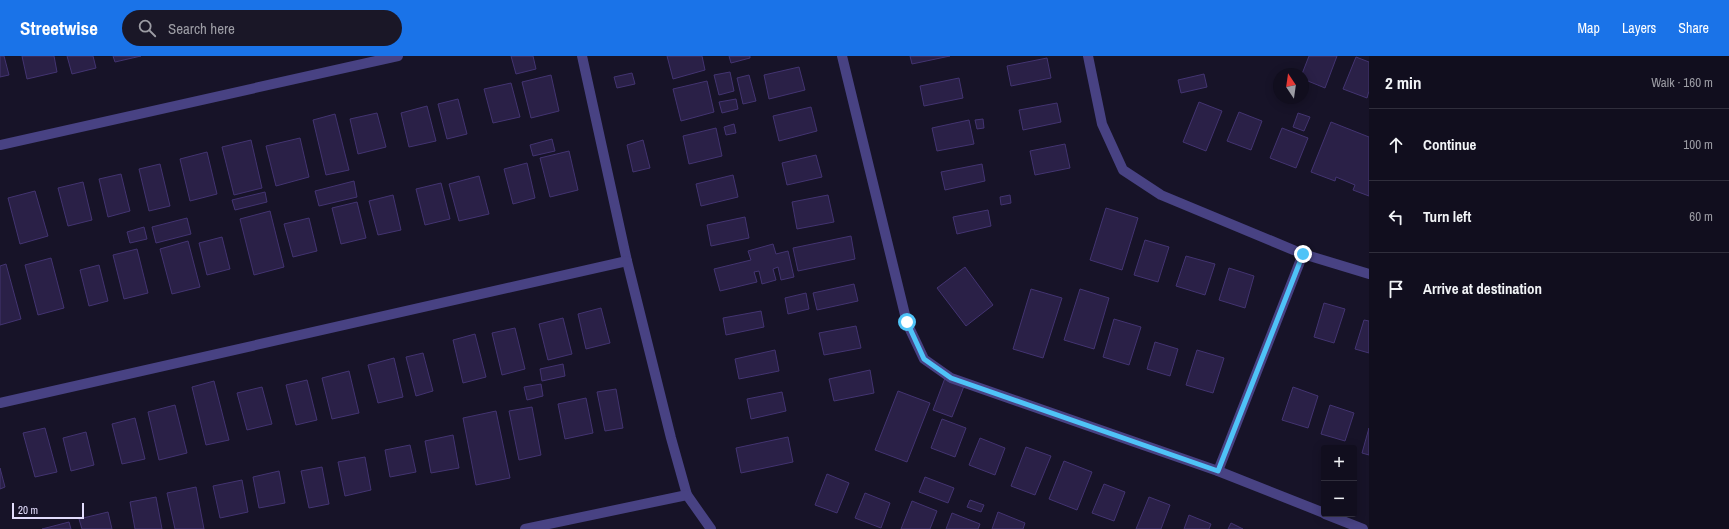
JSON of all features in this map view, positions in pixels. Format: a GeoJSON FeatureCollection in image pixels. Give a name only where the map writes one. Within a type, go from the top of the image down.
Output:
{"type":"FeatureCollection","features":[{"type":"Feature","properties":{"kind":"street"},"geometry":{"type":"LineString","coordinates":[[0,145],[398,56]]}},
{"type":"Feature","properties":{"kind":"street"},"geometry":{"type":"LineString","coordinates":[[582,56],[628,261],[671,438],[687,495],[711,529]]}},
{"type":"Feature","properties":{"kind":"street"},"geometry":{"type":"LineString","coordinates":[[842,56],[907,322],[924,359],[951,378],[1218,471],[1321,512]]}},
{"type":"Feature","properties":{"kind":"street"},"geometry":{"type":"LineString","coordinates":[[1088,56],[1102,124],[1124,170],[1161,196],[1303,254],[1369,274]]}},
{"type":"Feature","properties":{"kind":"street"},"geometry":{"type":"LineString","coordinates":[[1218,471],[1303,254]]}},
{"type":"Feature","properties":{"kind":"street"},"geometry":{"type":"LineString","coordinates":[[0,403],[628,261]]}},
{"type":"Feature","properties":{"kind":"street"},"geometry":{"type":"LineString","coordinates":[[525,529],[687,495]]}},
{"type":"Feature","properties":{"kind":"street"},"geometry":{"type":"LineString","coordinates":[[1333,517],[1363,529]]}},
{"type":"Feature","properties":{"kind":"building"},"geometry":{"type":"Polygon","coordinates":[[[0,56],[4,56],[9,75],[0,77],[0,56]]]}},
{"type":"Feature","properties":{"kind":"building"},"geometry":{"type":"Polygon","coordinates":[[[22,56],[54,56],[57,72],[27,79],[22,56]]]}},
{"type":"Feature","properties":{"kind":"building"},"geometry":{"type":"Polygon","coordinates":[[[67,56],[93,56],[96,68],[72,74],[67,56]]]}},
{"type":"Feature","properties":{"kind":"building"},"geometry":{"type":"Polygon","coordinates":[[[113,56],[141,56],[115,62],[113,56]]]}},
{"type":"Feature","properties":{"kind":"building"},"geometry":{"type":"Polygon","coordinates":[[[511,56],[533,56],[536,69],[516,74],[511,56]]]}},
{"type":"Feature","properties":{"kind":"building"},"geometry":{"type":"Polygon","coordinates":[[[667,56],[702,56],[705,70],[673,79],[667,56]]]}},
{"type":"Feature","properties":{"kind":"building"},"geometry":{"type":"Polygon","coordinates":[[[729,56],[750,56],[750,58],[731,63],[729,56]]]}},
{"type":"Feature","properties":{"kind":"building"},"geometry":{"type":"Polygon","coordinates":[[[910,56],[950,56],[912,64],[910,56]]]}},
{"type":"Feature","properties":{"kind":"building"},"geometry":{"type":"Polygon","coordinates":[[[1309,56],[1337,56],[1325,88],[1309,81],[1309,68],[1304,68],[1309,56]]]}},
{"type":"Feature","properties":{"kind":"building"},"geometry":{"type":"Polygon","coordinates":[[[1356,57],[1369,62],[1369,91],[1367,98],[1343,89],[1356,57]]]}},
{"type":"Feature","properties":{"kind":"building"},"geometry":{"type":"Polygon","coordinates":[[[1047,58],[1051,78],[1011,86],[1007,66],[1047,58]]]}},
{"type":"Feature","properties":{"kind":"building"},"geometry":{"type":"Polygon","coordinates":[[[799,67],[805,90],[769,99],[764,75],[799,67]]]}},
{"type":"Feature","properties":{"kind":"building"},"geometry":{"type":"Polygon","coordinates":[[[730,72],[734,91],[719,95],[714,75],[730,72]]]}},
{"type":"Feature","properties":{"kind":"building"},"geometry":{"type":"Polygon","coordinates":[[[632,73],[635,84],[617,88],[614,77],[632,73]]]}},
{"type":"Feature","properties":{"kind":"building"},"geometry":{"type":"Polygon","coordinates":[[[1204,74],[1207,87],[1181,93],[1178,80],[1204,74]]]}},
{"type":"Feature","properties":{"kind":"building"},"geometry":{"type":"Polygon","coordinates":[[[551,75],[559,111],[531,118],[522,82],[551,75]]]}},
{"type":"Feature","properties":{"kind":"building"},"geometry":{"type":"Polygon","coordinates":[[[749,75],[756,101],[743,104],[737,78],[749,75]]]}},
{"type":"Feature","properties":{"kind":"building"},"geometry":{"type":"Polygon","coordinates":[[[959,78],[963,98],[924,106],[920,86],[959,78]]]}},
{"type":"Feature","properties":{"kind":"building"},"geometry":{"type":"Polygon","coordinates":[[[707,81],[714,112],[681,121],[673,89],[707,81]]]}},
{"type":"Feature","properties":{"kind":"building"},"geometry":{"type":"Polygon","coordinates":[[[511,83],[520,117],[493,123],[484,89],[511,83]]]}},
{"type":"Feature","properties":{"kind":"building"},"geometry":{"type":"Polygon","coordinates":[[[458,99],[467,134],[447,139],[438,104],[458,99]]]}},
{"type":"Feature","properties":{"kind":"building"},"geometry":{"type":"Polygon","coordinates":[[[736,99],[738,109],[722,113],[719,102],[736,99]]]}},
{"type":"Feature","properties":{"kind":"building"},"geometry":{"type":"Polygon","coordinates":[[[1199,102],[1222,111],[1206,151],[1183,142],[1199,102]]]}},
{"type":"Feature","properties":{"kind":"building"},"geometry":{"type":"Polygon","coordinates":[[[1057,103],[1061,122],[1023,130],[1019,110],[1057,103]]]}},
{"type":"Feature","properties":{"kind":"building"},"geometry":{"type":"Polygon","coordinates":[[[427,106],[436,141],[409,147],[401,113],[427,106]]]}},
{"type":"Feature","properties":{"kind":"building"},"geometry":{"type":"Polygon","coordinates":[[[811,107],[817,131],[779,141],[773,116],[811,107]]]}},
{"type":"Feature","properties":{"kind":"building"},"geometry":{"type":"Polygon","coordinates":[[[1239,112],[1262,121],[1251,150],[1227,141],[1239,112]]]}},
{"type":"Feature","properties":{"kind":"building"},"geometry":{"type":"Polygon","coordinates":[[[377,113],[386,147],[358,154],[350,119],[377,113]]]}},
{"type":"Feature","properties":{"kind":"building"},"geometry":{"type":"Polygon","coordinates":[[[1298,113],[1310,117],[1304,131],[1293,127],[1298,113]]]}},
{"type":"Feature","properties":{"kind":"building"},"geometry":{"type":"Polygon","coordinates":[[[335,114],[349,170],[326,175],[313,120],[335,114]]]}},
{"type":"Feature","properties":{"kind":"building"},"geometry":{"type":"Polygon","coordinates":[[[983,119],[984,128],[977,129],[975,120],[983,119]]]}},
{"type":"Feature","properties":{"kind":"building"},"geometry":{"type":"Polygon","coordinates":[[[969,120],[974,144],[937,151],[932,128],[969,120]]]}},
{"type":"Feature","properties":{"kind":"building"},"geometry":{"type":"Polygon","coordinates":[[[1331,122],[1369,137],[1369,196],[1353,190],[1355,185],[1336,177],[1335,181],[1311,172],[1331,122]]]}},
{"type":"Feature","properties":{"kind":"building"},"geometry":{"type":"Polygon","coordinates":[[[734,124],[736,133],[726,135],[724,127],[734,124]]]}},
{"type":"Feature","properties":{"kind":"building"},"geometry":{"type":"Polygon","coordinates":[[[716,128],[722,156],[689,164],[683,136],[716,128]]]}},
{"type":"Feature","properties":{"kind":"building"},"geometry":{"type":"Polygon","coordinates":[[[1282,128],[1308,138],[1296,168],[1270,158],[1282,128]]]}},
{"type":"Feature","properties":{"kind":"building"},"geometry":{"type":"Polygon","coordinates":[[[300,138],[309,177],[276,186],[266,146],[300,138]]]}},
{"type":"Feature","properties":{"kind":"building"},"geometry":{"type":"Polygon","coordinates":[[[552,139],[555,151],[533,156],[530,145],[552,139]]]}},
{"type":"Feature","properties":{"kind":"building"},"geometry":{"type":"Polygon","coordinates":[[[251,140],[262,188],[234,195],[222,147],[251,140]]]}},
{"type":"Feature","properties":{"kind":"building"},"geometry":{"type":"Polygon","coordinates":[[[643,140],[650,168],[633,172],[627,145],[643,140]]]}},
{"type":"Feature","properties":{"kind":"building"},"geometry":{"type":"Polygon","coordinates":[[[1065,144],[1070,168],[1035,175],[1030,151],[1065,144]]]}},
{"type":"Feature","properties":{"kind":"building"},"geometry":{"type":"Polygon","coordinates":[[[569,151],[578,190],[550,197],[540,158],[569,151]]]}},
{"type":"Feature","properties":{"kind":"building"},"geometry":{"type":"Polygon","coordinates":[[[207,152],[217,194],[190,201],[180,159],[207,152]]]}},
{"type":"Feature","properties":{"kind":"building"},"geometry":{"type":"Polygon","coordinates":[[[816,155],[822,177],[787,185],[782,163],[816,155]]]}},
{"type":"Feature","properties":{"kind":"building"},"geometry":{"type":"Polygon","coordinates":[[[527,163],[535,198],[513,204],[504,169],[527,163]]]}},
{"type":"Feature","properties":{"kind":"building"},"geometry":{"type":"Polygon","coordinates":[[[160,164],[170,206],[149,211],[139,169],[160,164]]]}},
{"type":"Feature","properties":{"kind":"building"},"geometry":{"type":"Polygon","coordinates":[[[982,164],[985,181],[945,190],[941,172],[982,164]]]}},
{"type":"Feature","properties":{"kind":"building"},"geometry":{"type":"Polygon","coordinates":[[[121,174],[130,211],[108,217],[99,179],[121,174]]]}},
{"type":"Feature","properties":{"kind":"building"},"geometry":{"type":"Polygon","coordinates":[[[733,175],[738,197],[701,206],[696,184],[733,175]]]}},
{"type":"Feature","properties":{"kind":"building"},"geometry":{"type":"Polygon","coordinates":[[[479,176],[489,214],[459,221],[449,184],[479,176]]]}},
{"type":"Feature","properties":{"kind":"building"},"geometry":{"type":"Polygon","coordinates":[[[354,181],[357,197],[319,206],[315,191],[354,181]]]}},
{"type":"Feature","properties":{"kind":"building"},"geometry":{"type":"Polygon","coordinates":[[[83,182],[92,220],[68,226],[58,188],[83,182]]]}},
{"type":"Feature","properties":{"kind":"building"},"geometry":{"type":"Polygon","coordinates":[[[441,183],[450,219],[425,225],[416,189],[441,183]]]}},
{"type":"Feature","properties":{"kind":"building"},"geometry":{"type":"Polygon","coordinates":[[[35,191],[48,236],[20,244],[8,198],[35,191]]]}},
{"type":"Feature","properties":{"kind":"building"},"geometry":{"type":"Polygon","coordinates":[[[265,192],[267,202],[235,210],[232,200],[265,192]]]}},
{"type":"Feature","properties":{"kind":"building"},"geometry":{"type":"Polygon","coordinates":[[[393,195],[401,230],[378,235],[369,201],[393,195]]]}},
{"type":"Feature","properties":{"kind":"building"},"geometry":{"type":"Polygon","coordinates":[[[828,195],[834,222],[797,229],[792,202],[828,195]]]}},
{"type":"Feature","properties":{"kind":"building"},"geometry":{"type":"Polygon","coordinates":[[[1010,195],[1011,203],[1001,205],[1000,197],[1010,195]]]}},
{"type":"Feature","properties":{"kind":"building"},"geometry":{"type":"Polygon","coordinates":[[[357,202],[366,238],[341,244],[332,208],[357,202]]]}},
{"type":"Feature","properties":{"kind":"building"},"geometry":{"type":"Polygon","coordinates":[[[1106,208],[1138,218],[1122,270],[1090,260],[1106,208]]]}},
{"type":"Feature","properties":{"kind":"building"},"geometry":{"type":"Polygon","coordinates":[[[988,210],[991,226],[957,234],[953,217],[988,210]]]}},
{"type":"Feature","properties":{"kind":"building"},"geometry":{"type":"Polygon","coordinates":[[[270,211],[284,267],[254,275],[240,219],[270,211]]]}},
{"type":"Feature","properties":{"kind":"building"},"geometry":{"type":"Polygon","coordinates":[[[745,217],[749,238],[711,246],[707,225],[745,217]]]}},
{"type":"Feature","properties":{"kind":"building"},"geometry":{"type":"Polygon","coordinates":[[[187,218],[191,234],[156,243],[152,227],[187,218]]]}},
{"type":"Feature","properties":{"kind":"building"},"geometry":{"type":"Polygon","coordinates":[[[309,218],[317,251],[293,257],[284,224],[309,218]]]}},
{"type":"Feature","properties":{"kind":"building"},"geometry":{"type":"Polygon","coordinates":[[[144,227],[147,239],[130,243],[127,232],[144,227]]]}},
{"type":"Feature","properties":{"kind":"building"},"geometry":{"type":"Polygon","coordinates":[[[851,236],[855,259],[798,271],[793,248],[851,236]]]}},
{"type":"Feature","properties":{"kind":"building"},"geometry":{"type":"Polygon","coordinates":[[[222,237],[230,269],[207,275],[199,243],[222,237]]]}},
{"type":"Feature","properties":{"kind":"building"},"geometry":{"type":"Polygon","coordinates":[[[1145,240],[1169,247],[1158,282],[1134,275],[1145,240]]]}},
{"type":"Feature","properties":{"kind":"building"},"geometry":{"type":"Polygon","coordinates":[[[188,241],[200,287],[172,294],[160,249],[188,241]]]}},
{"type":"Feature","properties":{"kind":"building"},"geometry":{"type":"Polygon","coordinates":[[[773,244],[776,254],[788,251],[794,277],[781,280],[778,267],[773,269],[776,280],[762,284],[759,271],[754,272],[757,282],[720,291],[714,269],[751,260],[748,251],[773,244]]]}},
{"type":"Feature","properties":{"kind":"building"},"geometry":{"type":"Polygon","coordinates":[[[137,249],[148,293],[124,299],[113,255],[137,249]]]}},
{"type":"Feature","properties":{"kind":"building"},"geometry":{"type":"Polygon","coordinates":[[[1186,256],[1215,264],[1205,295],[1176,286],[1186,256]]]}},
{"type":"Feature","properties":{"kind":"building"},"geometry":{"type":"Polygon","coordinates":[[[51,258],[64,308],[38,315],[25,265],[51,258]]]}},
{"type":"Feature","properties":{"kind":"building"},"geometry":{"type":"Polygon","coordinates":[[[6,264],[21,319],[0,325],[0,266],[6,264]]]}},
{"type":"Feature","properties":{"kind":"building"},"geometry":{"type":"Polygon","coordinates":[[[99,265],[108,301],[89,306],[80,270],[99,265]]]}},
{"type":"Feature","properties":{"kind":"building"},"geometry":{"type":"Polygon","coordinates":[[[965,267],[993,305],[966,326],[937,288],[965,267]]]}},
{"type":"Feature","properties":{"kind":"building"},"geometry":{"type":"Polygon","coordinates":[[[1229,268],[1254,276],[1245,308],[1219,300],[1229,268]]]}},
{"type":"Feature","properties":{"kind":"building"},"geometry":{"type":"Polygon","coordinates":[[[854,284],[858,301],[817,310],[813,293],[854,284]]]}},
{"type":"Feature","properties":{"kind":"building"},"geometry":{"type":"Polygon","coordinates":[[[1031,289],[1062,298],[1043,358],[1013,349],[1031,289]]]}},
{"type":"Feature","properties":{"kind":"building"},"geometry":{"type":"Polygon","coordinates":[[[1080,289],[1109,298],[1094,349],[1064,340],[1080,289]]]}},
{"type":"Feature","properties":{"kind":"building"},"geometry":{"type":"Polygon","coordinates":[[[806,293],[809,309],[788,314],[785,298],[806,293]]]}},
{"type":"Feature","properties":{"kind":"building"},"geometry":{"type":"Polygon","coordinates":[[[1324,303],[1345,309],[1334,343],[1314,337],[1324,303]]]}},
{"type":"Feature","properties":{"kind":"building"},"geometry":{"type":"Polygon","coordinates":[[[601,308],[610,343],[586,349],[578,314],[601,308]]]}},
{"type":"Feature","properties":{"kind":"building"},"geometry":{"type":"Polygon","coordinates":[[[761,311],[764,327],[726,335],[723,318],[761,311]]]}},
{"type":"Feature","properties":{"kind":"building"},"geometry":{"type":"Polygon","coordinates":[[[563,318],[572,354],[548,360],[539,324],[563,318]]]}},
{"type":"Feature","properties":{"kind":"building"},"geometry":{"type":"Polygon","coordinates":[[[1114,319],[1141,327],[1129,365],[1103,357],[1114,319]]]}},
{"type":"Feature","properties":{"kind":"building"},"geometry":{"type":"Polygon","coordinates":[[[1364,320],[1369,321],[1369,353],[1355,349],[1364,320]]]}},
{"type":"Feature","properties":{"kind":"building"},"geometry":{"type":"Polygon","coordinates":[[[856,326],[861,348],[824,355],[819,333],[856,326]]]}},
{"type":"Feature","properties":{"kind":"building"},"geometry":{"type":"Polygon","coordinates":[[[515,328],[525,369],[502,375],[492,333],[515,328]]]}},
{"type":"Feature","properties":{"kind":"building"},"geometry":{"type":"Polygon","coordinates":[[[475,334],[486,377],[463,383],[453,340],[475,334]]]}},
{"type":"Feature","properties":{"kind":"building"},"geometry":{"type":"Polygon","coordinates":[[[1155,342],[1178,349],[1170,376],[1147,369],[1155,342]]]}},
{"type":"Feature","properties":{"kind":"building"},"geometry":{"type":"Polygon","coordinates":[[[775,350],[779,371],[739,379],[735,359],[775,350]]]}},
{"type":"Feature","properties":{"kind":"building"},"geometry":{"type":"Polygon","coordinates":[[[1197,350],[1224,358],[1213,393],[1186,385],[1197,350]]]}},
{"type":"Feature","properties":{"kind":"building"},"geometry":{"type":"Polygon","coordinates":[[[423,353],[433,391],[416,396],[406,357],[423,353]]]}},
{"type":"Feature","properties":{"kind":"building"},"geometry":{"type":"Polygon","coordinates":[[[394,358],[403,397],[378,403],[368,365],[394,358]]]}},
{"type":"Feature","properties":{"kind":"building"},"geometry":{"type":"Polygon","coordinates":[[[563,364],[565,376],[542,381],[540,369],[563,364]]]}},
{"type":"Feature","properties":{"kind":"building"},"geometry":{"type":"Polygon","coordinates":[[[870,370],[874,393],[834,401],[829,379],[870,370]]]}},
{"type":"Feature","properties":{"kind":"building"},"geometry":{"type":"Polygon","coordinates":[[[349,371],[359,413],[332,419],[322,378],[349,371]]]}},
{"type":"Feature","properties":{"kind":"building"},"geometry":{"type":"Polygon","coordinates":[[[945,378],[964,386],[952,417],[933,410],[945,378]]]}},
{"type":"Feature","properties":{"kind":"building"},"geometry":{"type":"Polygon","coordinates":[[[307,380],[317,420],[296,425],[286,385],[307,380]]]}},
{"type":"Feature","properties":{"kind":"building"},"geometry":{"type":"Polygon","coordinates":[[[214,381],[229,440],[206,445],[192,387],[214,381]]]}},
{"type":"Feature","properties":{"kind":"building"},"geometry":{"type":"Polygon","coordinates":[[[541,384],[543,396],[527,400],[524,387],[541,384]]]}},
{"type":"Feature","properties":{"kind":"building"},"geometry":{"type":"Polygon","coordinates":[[[262,387],[272,424],[247,430],[237,393],[262,387]]]}},
{"type":"Feature","properties":{"kind":"building"},"geometry":{"type":"Polygon","coordinates":[[[1293,387],[1318,396],[1308,428],[1282,420],[1293,387]]]}},
{"type":"Feature","properties":{"kind":"building"},"geometry":{"type":"Polygon","coordinates":[[[616,389],[623,428],[605,431],[597,392],[616,389]]]}},
{"type":"Feature","properties":{"kind":"building"},"geometry":{"type":"Polygon","coordinates":[[[898,391],[930,403],[907,462],[875,450],[898,391]]]}},
{"type":"Feature","properties":{"kind":"building"},"geometry":{"type":"Polygon","coordinates":[[[782,392],[786,411],[751,419],[747,399],[782,392]]]}},
{"type":"Feature","properties":{"kind":"building"},"geometry":{"type":"Polygon","coordinates":[[[586,398],[593,433],[565,439],[558,404],[586,398]]]}},
{"type":"Feature","properties":{"kind":"building"},"geometry":{"type":"Polygon","coordinates":[[[175,405],[187,453],[159,460],[148,412],[175,405]]]}},
{"type":"Feature","properties":{"kind":"building"},"geometry":{"type":"Polygon","coordinates":[[[1330,405],[1354,413],[1345,441],[1321,434],[1330,405]]]}},
{"type":"Feature","properties":{"kind":"building"},"geometry":{"type":"Polygon","coordinates":[[[532,407],[541,455],[519,460],[509,411],[532,407]]]}},
{"type":"Feature","properties":{"kind":"building"},"geometry":{"type":"Polygon","coordinates":[[[496,411],[510,478],[476,485],[463,418],[496,411]]]}},
{"type":"Feature","properties":{"kind":"building"},"geometry":{"type":"Polygon","coordinates":[[[135,418],[145,459],[122,464],[112,424],[135,418]]]}},
{"type":"Feature","properties":{"kind":"building"},"geometry":{"type":"Polygon","coordinates":[[[942,419],[966,428],[955,457],[931,448],[942,419]]]}},
{"type":"Feature","properties":{"kind":"building"},"geometry":{"type":"Polygon","coordinates":[[[45,428],[57,472],[35,477],[23,433],[45,428]]]}},
{"type":"Feature","properties":{"kind":"building"},"geometry":{"type":"Polygon","coordinates":[[[1369,428],[1369,455],[1362,453],[1369,428]]]}},
{"type":"Feature","properties":{"kind":"building"},"geometry":{"type":"Polygon","coordinates":[[[86,432],[94,465],[71,471],[63,438],[86,432]]]}},
{"type":"Feature","properties":{"kind":"building"},"geometry":{"type":"Polygon","coordinates":[[[453,435],[459,468],[431,473],[425,441],[453,435]]]}},
{"type":"Feature","properties":{"kind":"building"},"geometry":{"type":"Polygon","coordinates":[[[788,437],[793,462],[741,473],[736,448],[788,437]]]}},
{"type":"Feature","properties":{"kind":"building"},"geometry":{"type":"Polygon","coordinates":[[[980,438],[1005,448],[995,475],[969,465],[980,438]]]}},
{"type":"Feature","properties":{"kind":"building"},"geometry":{"type":"Polygon","coordinates":[[[410,445],[416,472],[390,477],[385,450],[410,445]]]}},
{"type":"Feature","properties":{"kind":"building"},"geometry":{"type":"Polygon","coordinates":[[[1026,447],[1051,456],[1035,495],[1011,486],[1026,447]]]}},
{"type":"Feature","properties":{"kind":"building"},"geometry":{"type":"Polygon","coordinates":[[[365,457],[371,490],[345,496],[338,462],[365,457]]]}},
{"type":"Feature","properties":{"kind":"building"},"geometry":{"type":"Polygon","coordinates":[[[1064,461],[1092,472],[1077,510],[1049,499],[1064,461]]]}},
{"type":"Feature","properties":{"kind":"building"},"geometry":{"type":"Polygon","coordinates":[[[322,467],[329,504],[309,508],[301,471],[322,467]]]}},
{"type":"Feature","properties":{"kind":"building"},"geometry":{"type":"Polygon","coordinates":[[[0,468],[5,487],[0,489],[0,468]]]}},
{"type":"Feature","properties":{"kind":"building"},"geometry":{"type":"Polygon","coordinates":[[[279,471],[285,503],[259,508],[253,477],[279,471]]]}},
{"type":"Feature","properties":{"kind":"building"},"geometry":{"type":"Polygon","coordinates":[[[827,474],[849,483],[837,513],[815,505],[827,474]]]}},
{"type":"Feature","properties":{"kind":"building"},"geometry":{"type":"Polygon","coordinates":[[[925,477],[954,488],[948,503],[919,492],[925,477]]]}},
{"type":"Feature","properties":{"kind":"building"},"geometry":{"type":"Polygon","coordinates":[[[242,480],[248,512],[220,518],[213,486],[242,480]]]}},
{"type":"Feature","properties":{"kind":"building"},"geometry":{"type":"Polygon","coordinates":[[[1104,484],[1125,492],[1114,521],[1092,513],[1104,484]]]}},
{"type":"Feature","properties":{"kind":"building"},"geometry":{"type":"Polygon","coordinates":[[[196,487],[204,529],[175,529],[167,493],[196,487]]]}},
{"type":"Feature","properties":{"kind":"building"},"geometry":{"type":"Polygon","coordinates":[[[865,493],[890,503],[881,528],[855,518],[865,493]]]}},
{"type":"Feature","properties":{"kind":"building"},"geometry":{"type":"Polygon","coordinates":[[[156,497],[162,529],[135,529],[130,502],[156,497]]]}},
{"type":"Feature","properties":{"kind":"building"},"geometry":{"type":"Polygon","coordinates":[[[1149,497],[1170,505],[1161,529],[1136,529],[1149,497]]]}},
{"type":"Feature","properties":{"kind":"building"},"geometry":{"type":"Polygon","coordinates":[[[970,500],[984,505],[981,512],[967,507],[970,500]]]}},
{"type":"Feature","properties":{"kind":"building"},"geometry":{"type":"Polygon","coordinates":[[[912,501],[937,511],[930,529],[901,529],[912,501]]]}},
{"type":"Feature","properties":{"kind":"building"},"geometry":{"type":"Polygon","coordinates":[[[108,512],[112,529],[82,529],[79,519],[108,512]]]}},
{"type":"Feature","properties":{"kind":"building"},"geometry":{"type":"Polygon","coordinates":[[[998,512],[1025,523],[1023,529],[992,529],[998,512]]]}},
{"type":"Feature","properties":{"kind":"building"},"geometry":{"type":"Polygon","coordinates":[[[952,513],[980,524],[978,529],[946,529],[952,513]]]}},
{"type":"Feature","properties":{"kind":"building"},"geometry":{"type":"Polygon","coordinates":[[[1189,515],[1211,524],[1209,529],[1184,529],[1189,515]]]}},
{"type":"Feature","properties":{"kind":"building"},"geometry":{"type":"Polygon","coordinates":[[[69,522],[71,529],[42,529],[69,522]]]}},
{"type":"Feature","properties":{"kind":"building"},"geometry":{"type":"Polygon","coordinates":[[[1231,523],[1243,529],[1228,529],[1231,523]]]}},
{"type":"Feature","properties":{"kind":"route"},"geometry":{"type":"LineString","coordinates":[[907,322],[924,359],[951,378],[1218,471],[1303,254]]}}]}
